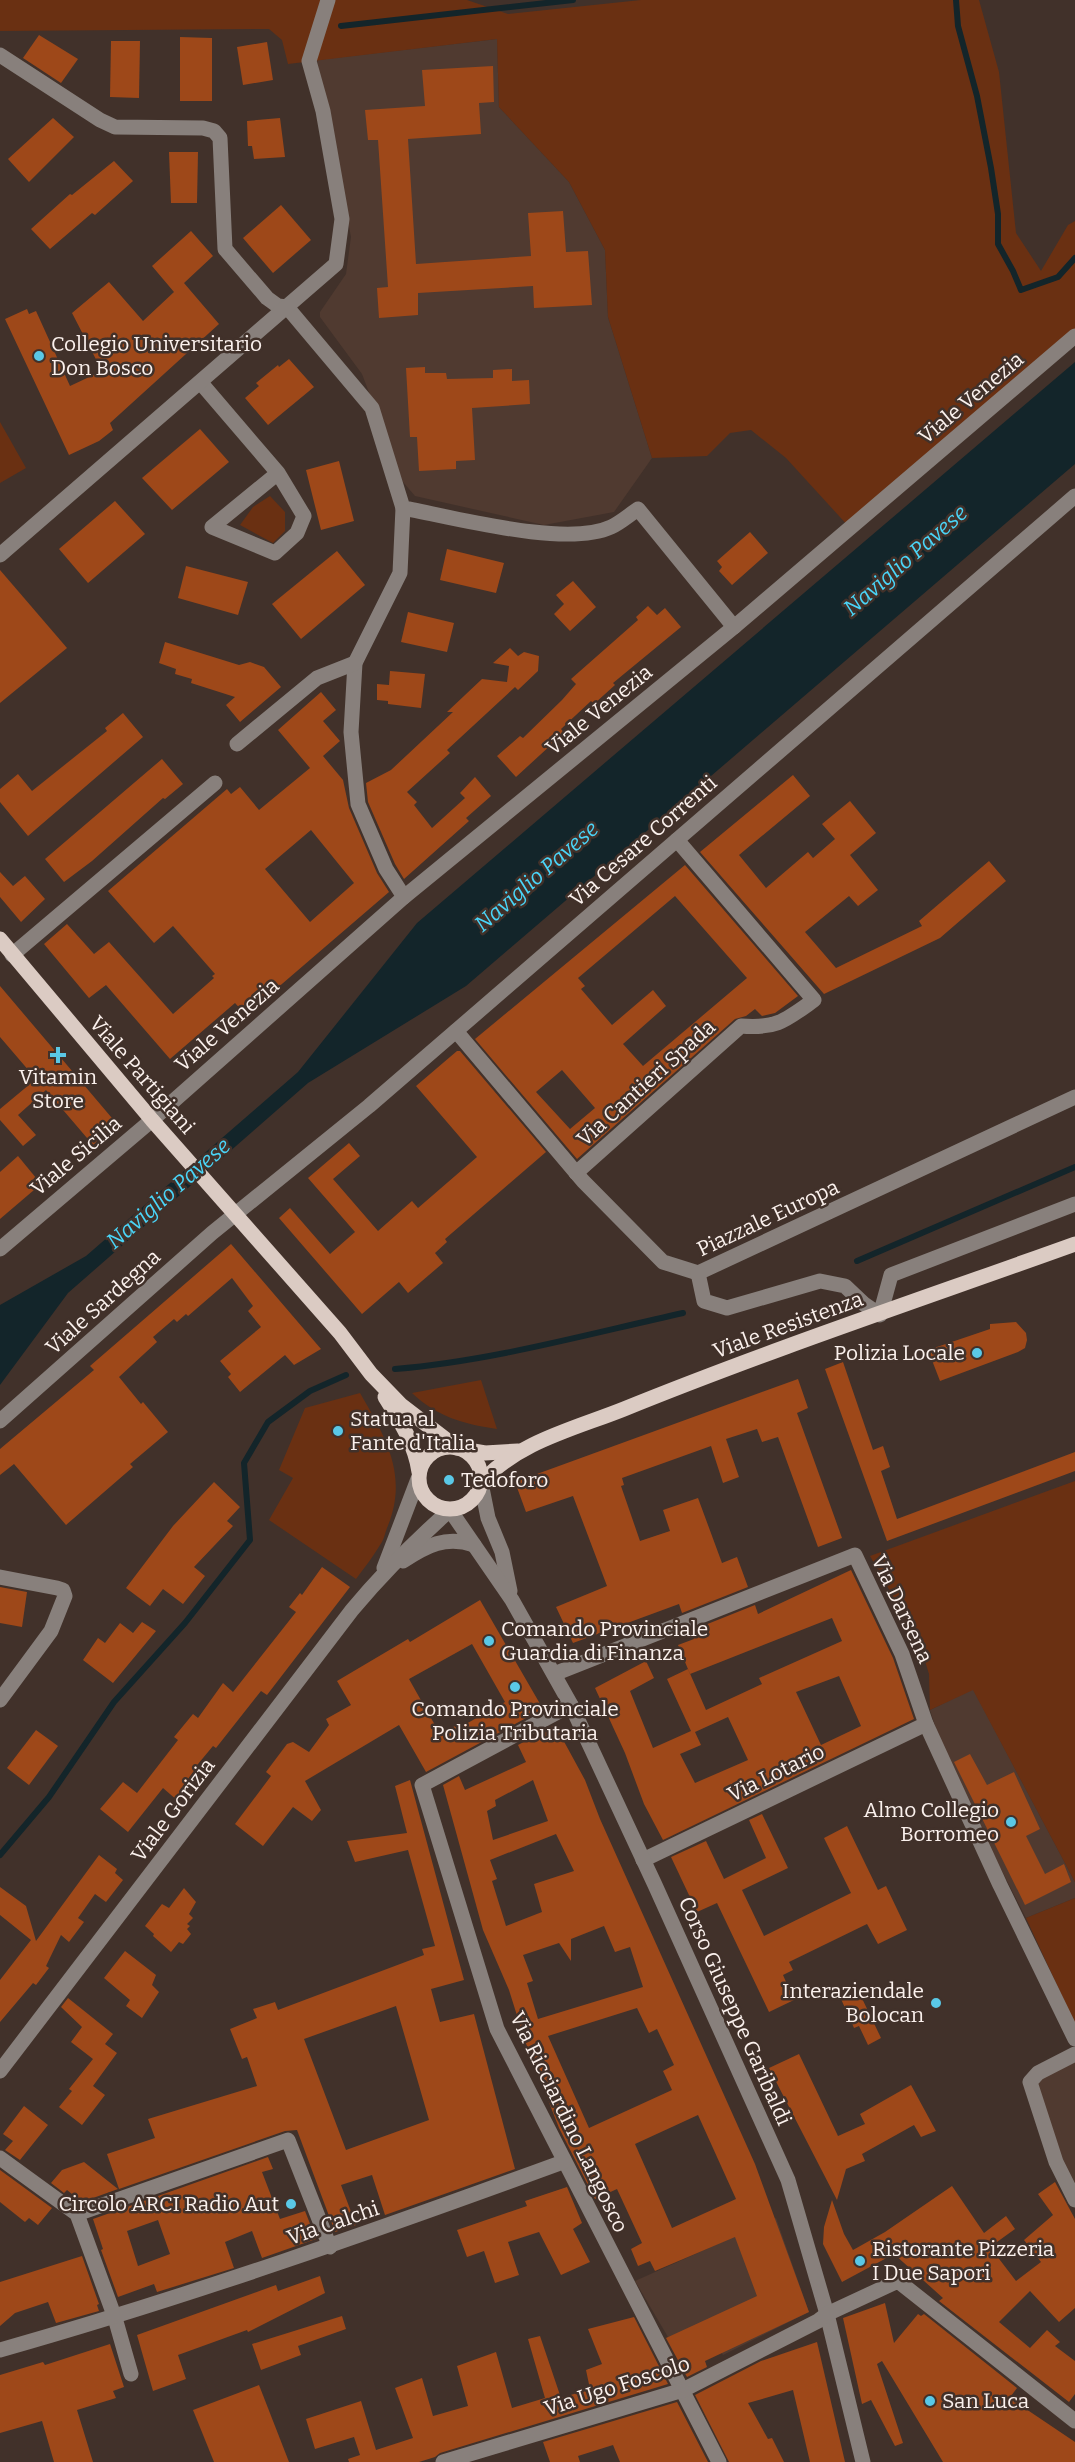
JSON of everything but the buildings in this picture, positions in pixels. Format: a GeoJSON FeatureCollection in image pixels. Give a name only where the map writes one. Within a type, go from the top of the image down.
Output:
{"type":"FeatureCollection","features":[{"type":"Feature","properties":{"kind":"main road","name":"Viale Partigiani"},"geometry":{"type":"LineString","coordinates":[[0,939],[157,1126],[340,1333],[371,1374],[405,1430],[414,1451],[418,1476]]}},
{"type":"Feature","properties":{"kind":"main road","name":"Viale Resistenza"},"geometry":{"type":"LineString","coordinates":[[481,1483],[493,1470],[518,1451],[670,1390],[1075,1244]]}},
{"type":"Feature","properties":{"kind":"main road","name":"Viale Partigiani"},"geometry":{"type":"LineString","coordinates":[[371,1374],[401,1405],[459,1448]]}},
{"type":"Feature","properties":{"kind":"main road"},"geometry":{"type":"LineString","coordinates":[[442,1448],[459,1448],[477,1463],[481,1473],[481,1483],[472,1502],[460,1509],[441,1509],[425,1498],[418,1476],[424,1459],[432,1452],[442,1448]]}},
{"type":"Feature","properties":{"kind":"main road","name":"Viale Resistenza"},"geometry":{"type":"LineString","coordinates":[[459,1448],[485,1453],[518,1451]]}},
{"type":"Feature","properties":{"kind":"street"},"geometry":{"type":"LineString","coordinates":[[0,555],[336,264],[342,219],[323,111],[309,61],[328,0]]}},
{"type":"Feature","properties":{"kind":"street"},"geometry":{"type":"LineString","coordinates":[[0,55],[100,120],[115,127],[203,128],[214,131],[220,138],[225,249],[267,298],[278,306],[287,307],[372,408],[403,507],[400,573],[355,663],[351,732],[358,804],[386,869],[404,897]]}},
{"type":"Feature","properties":{"kind":"street","name":"Viale Venezia"},"geometry":{"type":"LineString","coordinates":[[157,1126],[404,897],[734,627],[1075,336]]}},
{"type":"Feature","properties":{"kind":"street"},"geometry":{"type":"LineString","coordinates":[[201,383],[278,473],[304,516],[297,533],[275,553],[212,527],[278,473]]}},
{"type":"Feature","properties":{"kind":"street","name":"Via Cesare Correnti"},"geometry":{"type":"LineString","coordinates":[[234,1214],[369,1106],[1075,496]]}},
{"type":"Feature","properties":{"kind":"street"},"geometry":{"type":"LineString","coordinates":[[403,507],[548,535],[579,534],[610,528],[638,509],[734,627]]}},
{"type":"Feature","properties":{"kind":"street"},"geometry":{"type":"LineString","coordinates":[[237,744],[317,678],[355,663]]}},
{"type":"Feature","properties":{"kind":"street"},"geometry":{"type":"LineString","coordinates":[[12,955],[215,783]]}},
{"type":"Feature","properties":{"kind":"street","name":"Via Cantieri Spada"},"geometry":{"type":"LineString","coordinates":[[576,1173],[741,1026],[781,1024],[814,1000],[677,840]]}},
{"type":"Feature","properties":{"kind":"street","name":"Via Cantieri Spada"},"geometry":{"type":"LineString","coordinates":[[456,1030],[576,1173],[663,1262],[698,1273]]}},
{"type":"Feature","properties":{"kind":"street","name":"Piazzale Europa"},"geometry":{"type":"LineString","coordinates":[[880,1315],[845,1286],[819,1281],[727,1308],[704,1301],[698,1273],[1075,1097]]}},
{"type":"Feature","properties":{"kind":"street","name":"Viale Sicilia"},"geometry":{"type":"LineString","coordinates":[[0,1249],[157,1126]]}},
{"type":"Feature","properties":{"kind":"street"},"geometry":{"type":"LineString","coordinates":[[880,1315],[891,1275],[1075,1204]]}},
{"type":"Feature","properties":{"kind":"street","name":"Viale Sardegna"},"geometry":{"type":"LineString","coordinates":[[0,1421],[234,1214]]}},
{"type":"Feature","properties":{"kind":"street","name":"Viale Gorizia"},"geometry":{"type":"LineString","coordinates":[[380,1576],[418,1476]]}},
{"type":"Feature","properties":{"kind":"street","name":"Corso Giuseppe Garibaldi"},"geometry":{"type":"LineString","coordinates":[[481,1483],[488,1518],[502,1552],[512,1600]]}},
{"type":"Feature","properties":{"kind":"street","name":"Viale Gorizia"},"geometry":{"type":"LineString","coordinates":[[0,2071],[380,1576],[408,1547],[450,1510]]}},
{"type":"Feature","properties":{"kind":"street","name":"Corso Giuseppe Garibaldi"},"geometry":{"type":"LineString","coordinates":[[450,1510],[512,1600],[570,1705],[788,2180],[823,2318],[831,2332],[863,2462]]}},
{"type":"Feature","properties":{"kind":"street","name":"Viale Gorizia"},"geometry":{"type":"LineString","coordinates":[[380,1576],[433,1543],[460,1541],[474,1545]]}},
{"type":"Feature","properties":{"kind":"street","name":"Via Darsena"},"geometry":{"type":"LineString","coordinates":[[554,1674],[855,1555],[902,1654],[926,1724]]}},
{"type":"Feature","properties":{"kind":"street"},"geometry":{"type":"LineString","coordinates":[[0,1577],[57,1588],[63,1590],[65,1596],[51,1631],[0,1700]]}},
{"type":"Feature","properties":{"kind":"street","name":"Via Ricciardino Langosco"},"geometry":{"type":"LineString","coordinates":[[570,1705],[422,1785],[497,2029],[563,2162],[719,2462]]}},
{"type":"Feature","properties":{"kind":"street"},"geometry":{"type":"LineString","coordinates":[[926,1724],[1000,1886],[1075,2039]]}},
{"type":"Feature","properties":{"kind":"street","name":"Via Lotario"},"geometry":{"type":"LineString","coordinates":[[643,1860],[926,1724]]}},
{"type":"Feature","properties":{"kind":"street"},"geometry":{"type":"LineString","coordinates":[[1075,2054],[1038,2073],[1030,2082],[1056,2162],[1075,2200]]}},
{"type":"Feature","properties":{"kind":"street"},"geometry":{"type":"LineString","coordinates":[[77,2214],[288,2140],[330,2247]]}},
{"type":"Feature","properties":{"kind":"street"},"geometry":{"type":"LineString","coordinates":[[0,2158],[77,2214],[115,2318],[131,2374]]}},
{"type":"Feature","properties":{"kind":"street","name":"Via Calchi"},"geometry":{"type":"LineString","coordinates":[[0,2350],[115,2318],[330,2247],[563,2162]]}},
{"type":"Feature","properties":{"kind":"street","name":"Via Ugo Foscolo"},"geometry":{"type":"LineString","coordinates":[[443,2462],[683,2390],[898,2281],[1075,2421]]}},
{"type":"Feature","properties":{"kind":"shaded area"},"geometry":{"type":"Polygon","coordinates":[[[0,0],[467,0],[508,14],[641,0],[979,0],[999,72],[1016,233],[1041,271],[1068,225],[1075,221],[1075,335],[850,528],[786,458],[751,430],[730,433],[707,456],[652,458],[608,317],[605,250],[569,182],[499,107],[497,39],[288,64],[282,40],[269,29],[0,31],[0,0]]]}},
{"type":"Feature","properties":{"kind":"shaded area"},"geometry":{"type":"Polygon","coordinates":[[[497,39],[499,107],[569,182],[605,250],[608,317],[652,458],[614,512],[544,525],[415,496],[403,482],[362,374],[320,317],[320,312],[346,274],[351,237],[317,60],[497,39]]]}},
{"type":"Feature","properties":{"kind":"shaded area"},"geometry":{"type":"Polygon","coordinates":[[[0,422],[26,468],[0,483],[0,422]]]}},
{"type":"Feature","properties":{"kind":"shaded area"},"geometry":{"type":"Polygon","coordinates":[[[270,496],[285,512],[285,531],[273,543],[240,525],[253,507],[270,496]]]}},
{"type":"Feature","properties":{"kind":"shaded area"},"geometry":{"type":"Polygon","coordinates":[[[481,1380],[497,1429],[473,1425],[441,1414],[412,1393],[481,1380]]]}},
{"type":"Feature","properties":{"kind":"shaded area"},"geometry":{"type":"Polygon","coordinates":[[[360,1393],[392,1458],[396,1491],[393,1509],[382,1541],[356,1579],[269,1520],[293,1478],[279,1470],[305,1408],[360,1393]]]}},
{"type":"Feature","properties":{"kind":"shaded area"},"geometry":{"type":"Polygon","coordinates":[[[1075,1481],[1075,1882],[973,1690],[930,1710],[929,1674],[919,1642],[870,1556],[1075,1481]]]}},
{"type":"Feature","properties":{"kind":"shaded area","name":"Almo Collegio Borromeo"},"geometry":{"type":"Polygon","coordinates":[[[973,1689],[1075,1882],[1075,1898],[1026,1918],[947,1763],[930,1710],[973,1689]]]}},
{"type":"Feature","properties":{"kind":"shaded area"},"geometry":{"type":"Polygon","coordinates":[[[1075,1898],[1075,2024],[1026,1918],[1075,1898]]]}},
{"type":"Feature","properties":{"kind":"shaded area"},"geometry":{"type":"Polygon","coordinates":[[[1075,2056],[1075,2184],[1061,2167],[1035,2081],[1075,2056]]]}},
{"type":"Feature","properties":{"kind":"shaded area"},"geometry":{"type":"Polygon","coordinates":[[[776,2218],[809,2312],[723,2355],[721,2352],[683,2370],[668,2337],[635,2281],[776,2218]]]}},
{"type":"Feature","properties":{"kind":"water","name":"Naviglio Pavese"},"geometry":{"type":"Polygon","coordinates":[[[1075,362],[1075,464],[466,986],[308,1083],[68,1293],[0,1385],[0,1305],[86,1256],[298,1072],[417,923],[1075,362]]]}},
{"type":"Feature","properties":{"kind":"waterway"},"geometry":{"type":"LineString","coordinates":[[341,26],[573,0]]}},
{"type":"Feature","properties":{"kind":"waterway"},"geometry":{"type":"LineString","coordinates":[[956,0],[958,26],[977,96],[991,168],[998,214],[998,244],[1021,290],[1058,277],[1075,258]]}},
{"type":"Feature","properties":{"kind":"waterway"},"geometry":{"type":"LineString","coordinates":[[857,1261],[1075,1167]]}},
{"type":"Feature","properties":{"kind":"waterway"},"geometry":{"type":"LineString","coordinates":[[395,1369],[468,1360],[683,1313]]}},
{"type":"Feature","properties":{"kind":"waterway"},"geometry":{"type":"LineString","coordinates":[[0,1855],[49,1797],[114,1702],[185,1623],[250,1540],[244,1463],[268,1422],[310,1391],[346,1375]]}},
{"type":"Feature","properties":{"kind":"place","name":"Collegio Universitario Don Bosco"},"geometry":{"type":"Point","coordinates":[39,356]}},
{"type":"Feature","properties":{"kind":"place","name":"Vitamin Store"},"geometry":{"type":"Point","coordinates":[58,1055]}},
{"type":"Feature","properties":{"kind":"place","name":"Polizia Locale"},"geometry":{"type":"Point","coordinates":[977,1353]}},
{"type":"Feature","properties":{"kind":"place","name":"Statua al Fante d'Italia"},"geometry":{"type":"Point","coordinates":[338,1431]}},
{"type":"Feature","properties":{"kind":"place","name":"Tedoforo"},"geometry":{"type":"Point","coordinates":[449,1480]}},
{"type":"Feature","properties":{"kind":"place","name":"Comando Provinciale Guardia di Finanza"},"geometry":{"type":"Point","coordinates":[489,1641]}},
{"type":"Feature","properties":{"kind":"place","name":"Comando Provinciale Polizia Tributaria"},"geometry":{"type":"Point","coordinates":[515,1687]}},
{"type":"Feature","properties":{"kind":"place","name":"Almo Collegio Borromeo"},"geometry":{"type":"Point","coordinates":[1011,1822]}},
{"type":"Feature","properties":{"kind":"place","name":"Interaziendale Bolocan"},"geometry":{"type":"Point","coordinates":[936,2003]}},
{"type":"Feature","properties":{"kind":"place","name":"Circolo ARCI Radio Aut"},"geometry":{"type":"Point","coordinates":[291,2204]}},
{"type":"Feature","properties":{"kind":"place","name":"Ristorante Pizzeria I Due Sapori"},"geometry":{"type":"Point","coordinates":[860,2261]}},
{"type":"Feature","properties":{"kind":"place","name":"San Luca"},"geometry":{"type":"Point","coordinates":[930,2401]}}]}
